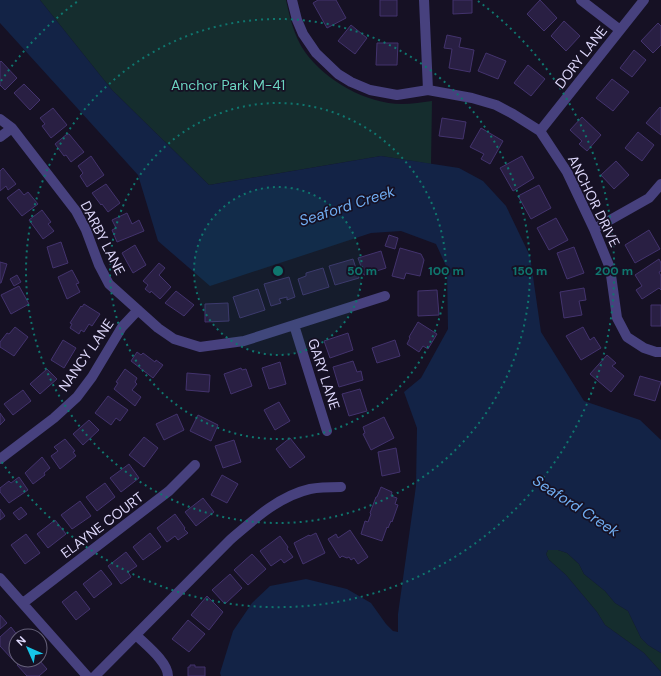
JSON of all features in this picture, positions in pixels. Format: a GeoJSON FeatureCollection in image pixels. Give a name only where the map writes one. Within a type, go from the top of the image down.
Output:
{"type":"FeatureCollection","features":[{"type":"Feature","properties":{"kind":"street","name":"ANCHOR DRIVE"},"geometry":{"type":"LineString","coordinates":[[292,0],[297,20],[303,34],[316,53],[338,74],[351,82],[370,90],[397,95],[428,90],[472,98],[496,105],[540,131],[567,172],[594,229],[610,268],[617,318],[627,336],[644,348],[661,352]]}},
{"type":"Feature","properties":{"kind":"street"},"geometry":{"type":"LineString","coordinates":[[424,0],[428,90]]}},
{"type":"Feature","properties":{"kind":"street"},"geometry":{"type":"LineString","coordinates":[[581,0],[620,30]]}},
{"type":"Feature","properties":{"kind":"street","name":"DORY LANE"},"geometry":{"type":"LineString","coordinates":[[540,131],[644,0]]}},
{"type":"Feature","properties":{"kind":"street","name":"DARBY LANE"},"geometry":{"type":"LineString","coordinates":[[0,119],[12,128],[76,211],[86,230],[99,265],[109,284],[158,328],[174,339],[200,347],[244,340],[385,296]]}},
{"type":"Feature","properties":{"kind":"street"},"geometry":{"type":"LineString","coordinates":[[0,137],[12,128]]}},
{"type":"Feature","properties":{"kind":"street"},"geometry":{"type":"LineString","coordinates":[[594,229],[649,198],[661,184]]}},
{"type":"Feature","properties":{"kind":"street","name":"NANCY LANE"},"geometry":{"type":"LineString","coordinates":[[0,459],[54,418],[77,397],[92,377],[122,327],[138,310]]}},
{"type":"Feature","properties":{"kind":"street","name":"GARY LANE"},"geometry":{"type":"LineString","coordinates":[[294,325],[327,431]]}},
{"type":"Feature","properties":{"kind":"street","name":"ELAYNE COURT"},"geometry":{"type":"LineString","coordinates":[[23,603],[169,492],[196,465]]}},
{"type":"Feature","properties":{"kind":"street"},"geometry":{"type":"LineString","coordinates":[[95,676],[230,540],[248,524],[269,508],[309,489],[341,487]]}},
{"type":"Feature","properties":{"kind":"street"},"geometry":{"type":"LineString","coordinates":[[0,578],[87,676]]}},
{"type":"Feature","properties":{"kind":"street"},"geometry":{"type":"LineString","coordinates":[[136,635],[160,658],[168,673],[168,676]]}},
{"type":"Feature","properties":{"kind":"green space","name":"Anchor Park M-41"},"geometry":{"type":"Polygon","coordinates":[[[40,0],[286,0],[293,27],[301,46],[313,62],[335,81],[361,95],[388,103],[406,104],[432,101],[431,164],[381,156],[209,185],[112,90],[40,0]]]}},
{"type":"Feature","properties":{"kind":"green space"},"geometry":{"type":"Polygon","coordinates":[[[548,550],[558,550],[567,553],[579,564],[584,574],[605,591],[615,603],[628,611],[641,638],[648,645],[661,653],[661,672],[644,653],[605,625],[597,612],[566,575],[549,560],[546,554],[548,550]]]}},
{"type":"Feature","properties":{"kind":"water","name":"Seaford Creek"},"geometry":{"type":"Polygon","coordinates":[[[0,0],[40,0],[112,90],[209,185],[381,156],[459,168],[483,181],[506,206],[530,256],[541,332],[584,401],[640,420],[661,440],[661,653],[648,645],[641,638],[628,611],[615,603],[605,591],[584,574],[579,564],[567,553],[558,550],[548,550],[546,554],[549,560],[566,575],[597,612],[605,625],[644,653],[661,672],[661,676],[221,676],[220,673],[233,631],[252,603],[270,586],[306,579],[347,589],[371,603],[386,624],[393,631],[398,632],[398,614],[416,486],[417,428],[404,392],[421,378],[448,329],[447,268],[436,244],[401,231],[371,233],[210,286],[158,241],[138,175],[0,23],[0,0]]]}},
{"type":"Feature","properties":{"kind":"building"},"geometry":{"type":"Polygon","coordinates":[[[318,0],[336,0],[346,18],[327,28],[313,3],[318,0]]]}},
{"type":"Feature","properties":{"kind":"building"},"geometry":{"type":"Polygon","coordinates":[[[380,0],[397,0],[397,16],[380,16],[380,0]]]}},
{"type":"Feature","properties":{"kind":"building"},"geometry":{"type":"Polygon","coordinates":[[[453,0],[472,0],[472,13],[453,14],[453,0]]]}},
{"type":"Feature","properties":{"kind":"building"},"geometry":{"type":"Polygon","coordinates":[[[540,0],[557,18],[544,31],[527,14],[540,0]]]}},
{"type":"Feature","properties":{"kind":"building"},"geometry":{"type":"Polygon","coordinates":[[[564,21],[580,36],[566,51],[551,36],[564,21]]]}},
{"type":"Feature","properties":{"kind":"building"},"geometry":{"type":"Polygon","coordinates":[[[658,23],[661,26],[661,45],[653,53],[641,41],[658,23]]]}},
{"type":"Feature","properties":{"kind":"building"},"geometry":{"type":"Polygon","coordinates":[[[351,25],[367,38],[355,54],[338,41],[351,25]]]}},
{"type":"Feature","properties":{"kind":"building"},"geometry":{"type":"Polygon","coordinates":[[[447,35],[461,38],[459,47],[474,50],[470,72],[449,68],[452,49],[444,48],[447,35]]]}},
{"type":"Feature","properties":{"kind":"building"},"geometry":{"type":"Polygon","coordinates":[[[377,43],[398,43],[397,65],[376,65],[377,43]]]}},
{"type":"Feature","properties":{"kind":"building"},"geometry":{"type":"Polygon","coordinates":[[[634,50],[646,60],[632,77],[620,68],[634,50]]]}},
{"type":"Feature","properties":{"kind":"building"},"geometry":{"type":"Polygon","coordinates":[[[486,53],[506,61],[498,79],[478,71],[486,53]]]}},
{"type":"Feature","properties":{"kind":"building"},"geometry":{"type":"Polygon","coordinates":[[[1,61],[17,78],[5,90],[0,85],[1,61]]]}},
{"type":"Feature","properties":{"kind":"building"},"geometry":{"type":"Polygon","coordinates":[[[528,65],[545,79],[531,96],[514,83],[528,65]]]}},
{"type":"Feature","properties":{"kind":"building"},"geometry":{"type":"Polygon","coordinates":[[[612,79],[629,92],[613,111],[596,98],[612,79]]]}},
{"type":"Feature","properties":{"kind":"building"},"geometry":{"type":"Polygon","coordinates":[[[24,84],[40,100],[30,110],[14,93],[24,84]]]}},
{"type":"Feature","properties":{"kind":"building"},"geometry":{"type":"Polygon","coordinates":[[[660,107],[661,108],[661,135],[646,123],[660,107]]]}},
{"type":"Feature","properties":{"kind":"building"},"geometry":{"type":"Polygon","coordinates":[[[53,108],[67,125],[51,138],[42,126],[45,124],[40,118],[53,108]]]}},
{"type":"Feature","properties":{"kind":"building"},"geometry":{"type":"Polygon","coordinates":[[[582,117],[601,135],[587,151],[579,144],[582,141],[570,130],[582,117]]]}},
{"type":"Feature","properties":{"kind":"building"},"geometry":{"type":"Polygon","coordinates":[[[442,118],[466,122],[463,139],[439,136],[442,118]]]}},
{"type":"Feature","properties":{"kind":"building"},"geometry":{"type":"Polygon","coordinates":[[[481,128],[503,141],[490,164],[481,159],[484,154],[470,147],[481,128]]]}},
{"type":"Feature","properties":{"kind":"building"},"geometry":{"type":"Polygon","coordinates":[[[638,132],[654,145],[642,161],[625,148],[638,132]]]}},
{"type":"Feature","properties":{"kind":"building"},"geometry":{"type":"Polygon","coordinates":[[[69,134],[84,152],[71,162],[66,155],[64,156],[55,144],[69,134]]]}},
{"type":"Feature","properties":{"kind":"building"},"geometry":{"type":"Polygon","coordinates":[[[91,156],[104,175],[87,187],[80,176],[83,173],[78,166],[91,156]]]}},
{"type":"Feature","properties":{"kind":"building"},"geometry":{"type":"Polygon","coordinates":[[[522,156],[534,178],[513,191],[500,168],[522,156]]]}},
{"type":"Feature","properties":{"kind":"building"},"geometry":{"type":"Polygon","coordinates":[[[616,161],[629,175],[614,189],[601,175],[616,161]]]}},
{"type":"Feature","properties":{"kind":"building"},"geometry":{"type":"Polygon","coordinates":[[[3,168],[16,184],[8,190],[6,186],[0,191],[0,171],[3,168]]]}},
{"type":"Feature","properties":{"kind":"building"},"geometry":{"type":"Polygon","coordinates":[[[106,184],[120,203],[108,212],[92,193],[106,184]]]}},
{"type":"Feature","properties":{"kind":"building"},"geometry":{"type":"Polygon","coordinates":[[[539,185],[551,208],[531,219],[518,196],[539,185]]]}},
{"type":"Feature","properties":{"kind":"building"},"geometry":{"type":"Polygon","coordinates":[[[19,189],[24,195],[28,192],[38,204],[22,216],[7,198],[19,189]]]}},
{"type":"Feature","properties":{"kind":"building"},"geometry":{"type":"Polygon","coordinates":[[[42,210],[51,222],[48,224],[54,231],[43,239],[29,220],[42,210]]]}},
{"type":"Feature","properties":{"kind":"building"},"geometry":{"type":"Polygon","coordinates":[[[127,213],[132,224],[139,220],[144,231],[117,242],[112,230],[116,228],[112,220],[127,213]]]}},
{"type":"Feature","properties":{"kind":"building"},"geometry":{"type":"Polygon","coordinates":[[[556,218],[568,240],[549,250],[537,228],[556,218]]]}},
{"type":"Feature","properties":{"kind":"building"},"geometry":{"type":"Polygon","coordinates":[[[649,230],[660,249],[635,263],[625,245],[649,230]]]}},
{"type":"Feature","properties":{"kind":"building"},"geometry":{"type":"Polygon","coordinates":[[[389,235],[398,238],[395,249],[385,246],[389,235]]]}},
{"type":"Feature","properties":{"kind":"building"},"geometry":{"type":"Polygon","coordinates":[[[61,242],[68,263],[53,268],[47,247],[61,242]]]}},
{"type":"Feature","properties":{"kind":"building"},"geometry":{"type":"Polygon","coordinates":[[[135,245],[146,265],[133,273],[122,253],[135,245]]]}},
{"type":"Feature","properties":{"kind":"building"},"geometry":{"type":"Polygon","coordinates":[[[574,247],[584,273],[567,279],[557,253],[574,247]]]}},
{"type":"Feature","properties":{"kind":"building"},"geometry":{"type":"Polygon","coordinates":[[[400,248],[421,254],[424,260],[420,276],[406,273],[404,279],[392,276],[400,248]]]}},
{"type":"Feature","properties":{"kind":"building"},"geometry":{"type":"Polygon","coordinates":[[[381,251],[386,268],[364,275],[358,258],[381,251]]]}},
{"type":"Feature","properties":{"kind":"building"},"geometry":{"type":"Polygon","coordinates":[[[353,259],[359,278],[335,285],[329,266],[353,259]]]}},
{"type":"Feature","properties":{"kind":"building"},"geometry":{"type":"Polygon","coordinates":[[[659,259],[661,263],[661,271],[659,272],[661,276],[661,290],[659,288],[642,299],[636,290],[642,286],[635,275],[659,259]]]}},
{"type":"Feature","properties":{"kind":"building"},"geometry":{"type":"Polygon","coordinates":[[[0,262],[7,264],[1,283],[0,283],[0,262]]]}},
{"type":"Feature","properties":{"kind":"building"},"geometry":{"type":"Polygon","coordinates":[[[159,263],[165,268],[159,275],[171,287],[160,299],[151,291],[150,293],[145,289],[148,285],[143,281],[159,263]]]}},
{"type":"Feature","properties":{"kind":"building"},"geometry":{"type":"Polygon","coordinates":[[[323,268],[329,287],[303,295],[298,279],[306,276],[306,273],[323,268]]]}},
{"type":"Feature","properties":{"kind":"building"},"geometry":{"type":"Polygon","coordinates":[[[72,270],[79,283],[76,284],[80,292],[67,299],[58,277],[72,270]]]}},
{"type":"Feature","properties":{"kind":"building"},"geometry":{"type":"Polygon","coordinates":[[[17,275],[21,282],[14,286],[10,279],[17,275]]]}},
{"type":"Feature","properties":{"kind":"building"},"geometry":{"type":"Polygon","coordinates":[[[289,277],[295,297],[287,300],[287,297],[279,299],[281,303],[271,306],[264,284],[289,277]]]}},
{"type":"Feature","properties":{"kind":"building"},"geometry":{"type":"Polygon","coordinates":[[[19,286],[29,304],[11,314],[1,295],[19,286]]]}},
{"type":"Feature","properties":{"kind":"building"},"geometry":{"type":"Polygon","coordinates":[[[584,288],[586,300],[579,301],[582,315],[564,318],[560,292],[584,288]]]}},
{"type":"Feature","properties":{"kind":"building"},"geometry":{"type":"Polygon","coordinates":[[[258,289],[265,310],[240,318],[233,297],[258,289]]]}},
{"type":"Feature","properties":{"kind":"building"},"geometry":{"type":"Polygon","coordinates":[[[437,290],[439,315],[418,316],[418,291],[437,290]]]}},
{"type":"Feature","properties":{"kind":"building"},"geometry":{"type":"Polygon","coordinates":[[[176,291],[194,305],[184,316],[165,303],[176,291]]]}},
{"type":"Feature","properties":{"kind":"building"},"geometry":{"type":"Polygon","coordinates":[[[228,303],[229,321],[205,322],[205,304],[228,303]]]}},
{"type":"Feature","properties":{"kind":"building"},"geometry":{"type":"Polygon","coordinates":[[[84,304],[100,314],[92,326],[89,324],[84,332],[81,330],[79,334],[70,328],[72,324],[70,323],[81,306],[82,307],[84,304]]]}},
{"type":"Feature","properties":{"kind":"building"},"geometry":{"type":"Polygon","coordinates":[[[651,305],[661,305],[661,326],[651,326],[651,305]]]}},
{"type":"Feature","properties":{"kind":"building"},"geometry":{"type":"Polygon","coordinates":[[[418,322],[437,334],[428,349],[423,346],[419,352],[407,344],[410,338],[409,337],[418,322]]]}},
{"type":"Feature","properties":{"kind":"building"},"geometry":{"type":"Polygon","coordinates":[[[15,327],[28,337],[14,356],[0,347],[0,342],[7,333],[9,334],[15,327]]]}},
{"type":"Feature","properties":{"kind":"building"},"geometry":{"type":"Polygon","coordinates":[[[583,327],[590,340],[594,337],[601,348],[581,360],[566,336],[583,327]]]}},
{"type":"Feature","properties":{"kind":"building"},"geometry":{"type":"Polygon","coordinates":[[[348,333],[353,350],[330,358],[324,341],[348,333]]]}},
{"type":"Feature","properties":{"kind":"building"},"geometry":{"type":"Polygon","coordinates":[[[63,340],[76,348],[64,368],[51,360],[63,340]]]}},
{"type":"Feature","properties":{"kind":"building"},"geometry":{"type":"Polygon","coordinates":[[[395,340],[400,356],[377,363],[372,348],[395,340]]]}},
{"type":"Feature","properties":{"kind":"building"},"geometry":{"type":"Polygon","coordinates":[[[137,352],[141,355],[143,353],[155,362],[156,360],[163,365],[153,378],[131,361],[137,352]]]}},
{"type":"Feature","properties":{"kind":"building"},"geometry":{"type":"Polygon","coordinates":[[[607,355],[616,363],[612,366],[624,376],[611,392],[590,374],[607,355]]]}},
{"type":"Feature","properties":{"kind":"building"},"geometry":{"type":"Polygon","coordinates":[[[353,361],[357,372],[361,371],[363,380],[339,387],[333,367],[353,361]]]}},
{"type":"Feature","properties":{"kind":"building"},"geometry":{"type":"Polygon","coordinates":[[[280,362],[286,384],[269,389],[262,368],[280,362]]]}},
{"type":"Feature","properties":{"kind":"building"},"geometry":{"type":"Polygon","coordinates":[[[241,368],[242,370],[246,369],[252,386],[231,394],[224,374],[241,368]]]}},
{"type":"Feature","properties":{"kind":"building"},"geometry":{"type":"Polygon","coordinates":[[[47,369],[57,379],[40,394],[30,384],[47,369]]]}},
{"type":"Feature","properties":{"kind":"building"},"geometry":{"type":"Polygon","coordinates":[[[125,369],[137,378],[135,382],[137,384],[132,390],[141,397],[135,406],[114,389],[118,383],[116,382],[125,369]]]}},
{"type":"Feature","properties":{"kind":"building"},"geometry":{"type":"Polygon","coordinates":[[[187,373],[210,375],[209,392],[186,390],[187,373]]]}},
{"type":"Feature","properties":{"kind":"building"},"geometry":{"type":"Polygon","coordinates":[[[640,376],[661,382],[655,401],[634,395],[640,376]]]}},
{"type":"Feature","properties":{"kind":"building"},"geometry":{"type":"Polygon","coordinates":[[[360,389],[367,411],[349,416],[342,394],[360,389]]]}},
{"type":"Feature","properties":{"kind":"building"},"geometry":{"type":"Polygon","coordinates":[[[23,390],[31,401],[13,415],[4,404],[23,390]]]}},
{"type":"Feature","properties":{"kind":"building"},"geometry":{"type":"Polygon","coordinates":[[[108,396],[128,410],[120,421],[116,418],[111,425],[95,413],[108,396]]]}},
{"type":"Feature","properties":{"kind":"building"},"geometry":{"type":"Polygon","coordinates":[[[279,402],[290,421],[275,430],[264,410],[279,402]]]}},
{"type":"Feature","properties":{"kind":"building"},"geometry":{"type":"Polygon","coordinates":[[[0,413],[5,420],[0,425],[0,413]]]}},
{"type":"Feature","properties":{"kind":"building"},"geometry":{"type":"Polygon","coordinates":[[[177,414],[184,430],[164,440],[156,424],[177,414]]]}},
{"type":"Feature","properties":{"kind":"building"},"geometry":{"type":"Polygon","coordinates":[[[198,415],[218,425],[211,441],[190,431],[198,415]]]}},
{"type":"Feature","properties":{"kind":"building"},"geometry":{"type":"Polygon","coordinates":[[[384,417],[394,438],[371,450],[363,434],[365,433],[363,427],[384,417]]]}},
{"type":"Feature","properties":{"kind":"building"},"geometry":{"type":"Polygon","coordinates":[[[89,420],[99,430],[83,445],[73,434],[89,420]]]}},
{"type":"Feature","properties":{"kind":"building"},"geometry":{"type":"Polygon","coordinates":[[[144,437],[158,448],[144,467],[129,455],[144,437]]]}},
{"type":"Feature","properties":{"kind":"building"},"geometry":{"type":"Polygon","coordinates":[[[290,438],[305,457],[290,468],[276,449],[290,438]]]}},
{"type":"Feature","properties":{"kind":"building"},"geometry":{"type":"Polygon","coordinates":[[[65,439],[75,451],[73,452],[76,456],[60,469],[51,456],[58,451],[54,447],[65,439]]]}},
{"type":"Feature","properties":{"kind":"building"},"geometry":{"type":"Polygon","coordinates":[[[234,440],[241,462],[223,468],[215,446],[234,440]]]}},
{"type":"Feature","properties":{"kind":"building"},"geometry":{"type":"Polygon","coordinates":[[[396,448],[400,472],[382,476],[378,452],[396,448]]]}},
{"type":"Feature","properties":{"kind":"building"},"geometry":{"type":"Polygon","coordinates":[[[42,457],[50,468],[44,473],[45,475],[33,484],[25,473],[42,457]]]}},
{"type":"Feature","properties":{"kind":"building"},"geometry":{"type":"Polygon","coordinates":[[[129,464],[139,478],[121,492],[110,478],[129,464]]]}},
{"type":"Feature","properties":{"kind":"building"},"geometry":{"type":"Polygon","coordinates":[[[222,475],[238,484],[227,503],[211,495],[222,475]]]}},
{"type":"Feature","properties":{"kind":"building"},"geometry":{"type":"Polygon","coordinates":[[[19,477],[28,490],[9,503],[0,492],[0,488],[9,481],[11,483],[19,477]]]}},
{"type":"Feature","properties":{"kind":"building"},"geometry":{"type":"Polygon","coordinates":[[[105,483],[115,497],[97,511],[86,497],[105,483]]]}},
{"type":"Feature","properties":{"kind":"building"},"geometry":{"type":"Polygon","coordinates":[[[381,487],[392,492],[391,496],[397,498],[395,504],[398,505],[392,522],[391,521],[388,528],[387,527],[382,541],[361,534],[365,521],[368,522],[370,513],[381,487]]]}},
{"type":"Feature","properties":{"kind":"building"},"geometry":{"type":"Polygon","coordinates":[[[203,498],[214,512],[196,526],[185,512],[203,498]]]}},
{"type":"Feature","properties":{"kind":"building"},"geometry":{"type":"Polygon","coordinates":[[[80,501],[91,516],[72,529],[61,515],[80,501]]]}},
{"type":"Feature","properties":{"kind":"building"},"geometry":{"type":"Polygon","coordinates":[[[21,507],[27,514],[19,520],[13,513],[21,507]]]}},
{"type":"Feature","properties":{"kind":"building"},"geometry":{"type":"Polygon","coordinates":[[[0,509],[5,516],[0,520],[0,509]]]}},
{"type":"Feature","properties":{"kind":"building"},"geometry":{"type":"Polygon","coordinates":[[[175,514],[188,533],[178,540],[175,536],[167,542],[157,528],[175,514]]]}},
{"type":"Feature","properties":{"kind":"building"},"geometry":{"type":"Polygon","coordinates":[[[55,520],[66,534],[48,548],[37,534],[55,520]]]}},
{"type":"Feature","properties":{"kind":"building"},"geometry":{"type":"Polygon","coordinates":[[[350,530],[368,557],[358,564],[354,558],[351,560],[349,557],[347,558],[342,556],[340,558],[328,539],[336,534],[338,538],[350,530]]]}},
{"type":"Feature","properties":{"kind":"building"},"geometry":{"type":"Polygon","coordinates":[[[150,533],[161,547],[143,560],[133,547],[150,533]]]}},
{"type":"Feature","properties":{"kind":"building"},"geometry":{"type":"Polygon","coordinates":[[[316,533],[325,553],[303,564],[294,543],[316,533]]]}},
{"type":"Feature","properties":{"kind":"building"},"geometry":{"type":"Polygon","coordinates":[[[26,534],[40,553],[25,564],[11,545],[26,534]]]}},
{"type":"Feature","properties":{"kind":"building"},"geometry":{"type":"Polygon","coordinates":[[[280,536],[293,557],[284,563],[281,559],[271,566],[260,551],[280,536]]]}},
{"type":"Feature","properties":{"kind":"building"},"geometry":{"type":"Polygon","coordinates":[[[126,552],[137,566],[128,572],[131,577],[121,584],[108,566],[126,552]]]}},
{"type":"Feature","properties":{"kind":"building"},"geometry":{"type":"Polygon","coordinates":[[[252,554],[266,569],[248,585],[234,570],[252,554]]]}},
{"type":"Feature","properties":{"kind":"building"},"geometry":{"type":"Polygon","coordinates":[[[101,570],[112,584],[94,598],[83,584],[101,570]]]}},
{"type":"Feature","properties":{"kind":"building"},"geometry":{"type":"Polygon","coordinates":[[[230,574],[242,588],[225,604],[212,590],[230,574]]]}},
{"type":"Feature","properties":{"kind":"building"},"geometry":{"type":"Polygon","coordinates":[[[76,591],[90,609],[76,620],[62,602],[76,591]]]}},
{"type":"Feature","properties":{"kind":"building"},"geometry":{"type":"Polygon","coordinates":[[[207,596],[223,612],[209,630],[191,615],[207,596]]]}},
{"type":"Feature","properties":{"kind":"building"},"geometry":{"type":"Polygon","coordinates":[[[0,615],[7,623],[0,629],[0,615]]]}},
{"type":"Feature","properties":{"kind":"building"},"geometry":{"type":"Polygon","coordinates":[[[188,620],[205,634],[189,652],[172,639],[188,620]]]}},
{"type":"Feature","properties":{"kind":"building"},"geometry":{"type":"Polygon","coordinates":[[[8,630],[8,655],[0,646],[0,637],[8,630]]]}},
{"type":"Feature","properties":{"kind":"building"},"geometry":{"type":"Polygon","coordinates":[[[190,665],[195,665],[195,667],[205,667],[205,676],[188,676],[188,667],[190,667],[190,665]]]}},
{"type":"Feature","properties":{"kind":"building"},"geometry":{"type":"Polygon","coordinates":[[[20,668],[47,669],[39,676],[27,676],[20,668]]]}}]}
